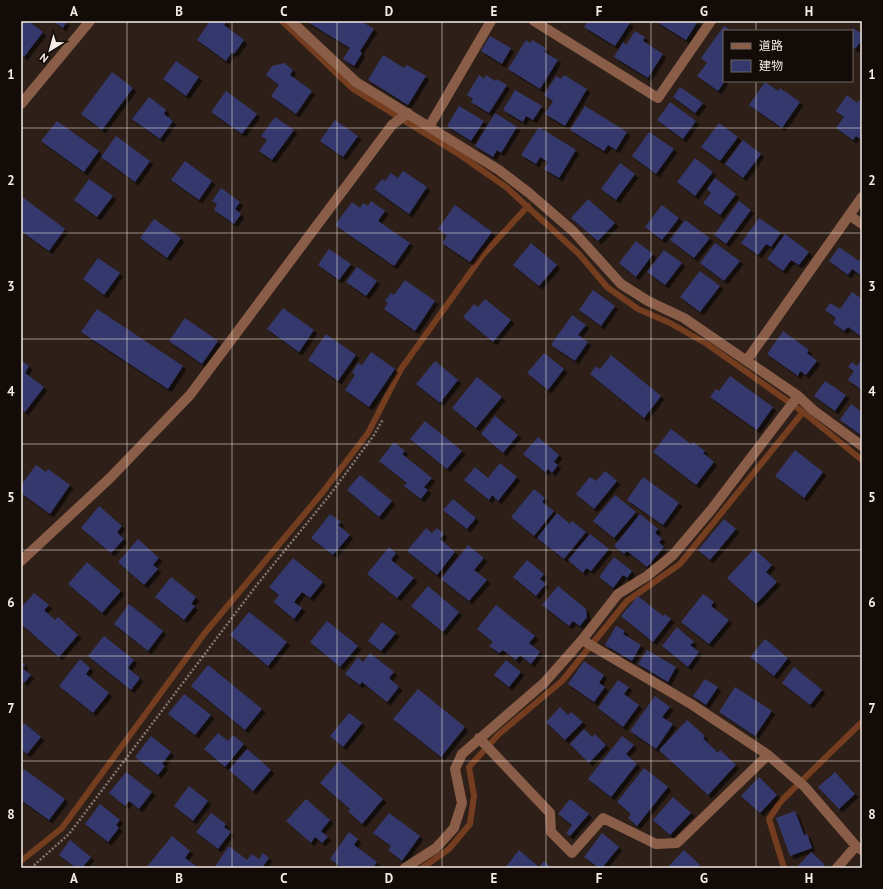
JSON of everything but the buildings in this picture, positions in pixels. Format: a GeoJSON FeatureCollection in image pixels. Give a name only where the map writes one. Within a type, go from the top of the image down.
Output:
{"type":"FeatureCollection","features":[{"type":"Feature","properties":{"kind":"street"},"geometry":{"type":"LineString","coordinates":[[21,104],[90,21]]}},
{"type":"Feature","properties":{"kind":"street"},"geometry":{"type":"LineString","coordinates":[[291,21],[356,82],[499,170],[529,193],[573,231],[621,284],[648,302],[684,318],[747,360],[798,396],[813,410],[862,446]]}},
{"type":"Feature","properties":{"kind":"street"},"geometry":{"type":"LineString","coordinates":[[429,127],[491,21]]}},
{"type":"Feature","properties":{"kind":"street"},"geometry":{"type":"LineString","coordinates":[[534,21],[658,98],[711,21]]}},
{"type":"Feature","properties":{"kind":"street"},"geometry":{"type":"LineString","coordinates":[[21,560],[110,478],[190,395],[392,125],[408,114]]}},
{"type":"Feature","properties":{"kind":"street"},"geometry":{"type":"LineString","coordinates":[[747,360],[862,197]]}},
{"type":"Feature","properties":{"kind":"street"},"geometry":{"type":"LineString","coordinates":[[849,215],[862,224]]}},
{"type":"Feature","properties":{"kind":"street"},"geometry":{"type":"LineString","coordinates":[[405,868],[436,848],[454,828],[462,803],[455,769],[462,754],[544,683],[582,640],[618,594],[647,576],[673,555],[711,510],[798,396]]}},
{"type":"Feature","properties":{"kind":"street"},"geometry":{"type":"LineString","coordinates":[[582,640],[691,704],[768,755],[797,778],[859,848],[837,868]]}},
{"type":"Feature","properties":{"kind":"street"},"geometry":{"type":"LineString","coordinates":[[479,738],[550,813],[551,832],[572,853],[603,818],[656,844],[677,843],[768,755]]}},
{"type":"Feature","properties":{"kind":"path"},"geometry":{"type":"LineString","coordinates":[[31,868],[68,834],[256,586],[329,496],[374,435],[383,419]]}},
{"type":"Feature","properties":{"kind":"waterway"},"geometry":{"type":"LineString","coordinates":[[282,21],[353,89],[460,155],[506,187],[579,254],[607,287],[638,309],[670,323],[707,344],[803,412],[862,460]]}},
{"type":"Feature","properties":{"kind":"waterway"},"geometry":{"type":"LineString","coordinates":[[21,861],[62,828],[204,634],[322,493],[368,433],[401,369],[482,256],[528,206]]}},
{"type":"Feature","properties":{"kind":"waterway"},"geometry":{"type":"LineString","coordinates":[[422,868],[449,849],[470,824],[474,796],[469,767],[499,734],[562,681],[627,601],[680,564],[803,412]]}},
{"type":"Feature","properties":{"kind":"waterway"},"geometry":{"type":"LineString","coordinates":[[784,868],[769,819],[781,801],[862,722]]}}]}
